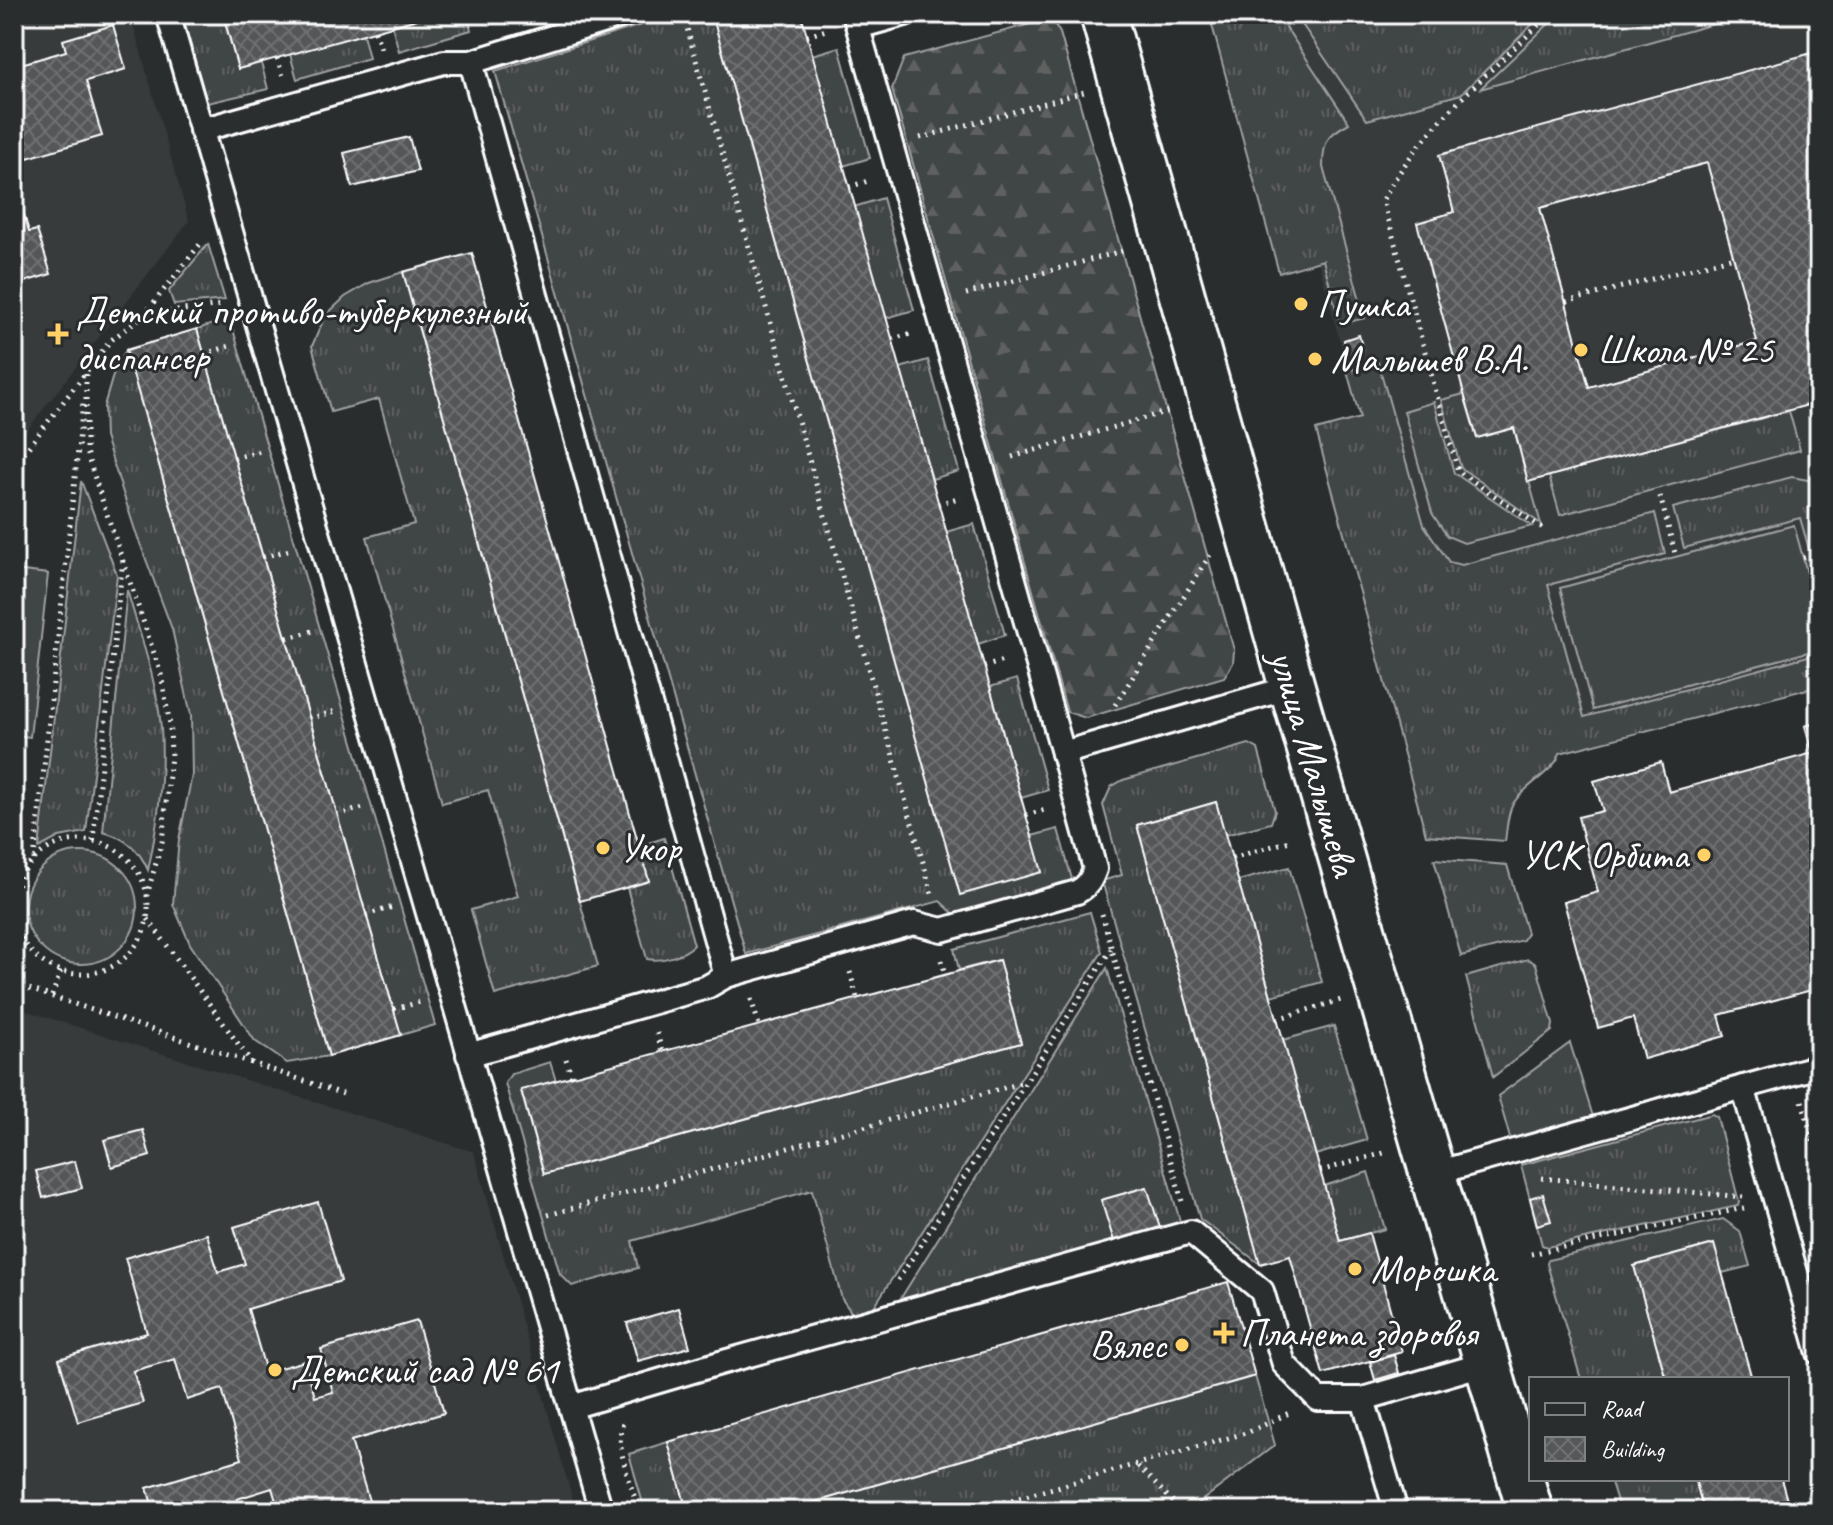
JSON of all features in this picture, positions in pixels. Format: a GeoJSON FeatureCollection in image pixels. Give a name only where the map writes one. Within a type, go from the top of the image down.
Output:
{"type":"FeatureCollection","features":[{"type":"Feature","properties":{"kind":"street","name":"улица Малышева"},"geometry":{"type":"LineString","coordinates":[[1103,14],[1292,687],[1530,1511]]}},
{"type":"Feature","properties":{"kind":"lane"},"geometry":{"type":"LineString","coordinates":[[168,14],[601,1511]]}},
{"type":"Feature","properties":{"kind":"lane"},"geometry":{"type":"LineString","coordinates":[[201,130],[444,62],[471,62],[627,14]]}},
{"type":"Feature","properties":{"kind":"lane"},"geometry":{"type":"LineString","coordinates":[[468,1055],[707,987],[726,976],[914,923],[942,930],[1077,892],[1085,888],[1092,878],[1095,869],[856,20],[905,14]]}},
{"type":"Feature","properties":{"kind":"lane"},"geometry":{"type":"LineString","coordinates":[[471,62],[726,976]]}},
{"type":"Feature","properties":{"kind":"lane"},"geometry":{"type":"LineString","coordinates":[[1063,753],[1292,687]]}},
{"type":"Feature","properties":{"kind":"lane"},"geometry":{"type":"LineString","coordinates":[[1432,1174],[1819,1066]]}},
{"type":"Feature","properties":{"kind":"lane"},"geometry":{"type":"LineString","coordinates":[[1743,1087],[1776,1200],[1812,1301],[1819,1353]]}},
{"type":"Feature","properties":{"kind":"lane"},"geometry":{"type":"LineString","coordinates":[[571,1407],[1191,1232],[1262,1291],[1284,1364],[1318,1399],[1363,1399],[1487,1363]]}},
{"type":"Feature","properties":{"kind":"lane"},"geometry":{"type":"LineString","coordinates":[[1363,1399],[1396,1511]]}},
{"type":"Feature","properties":{"kind":"path"},"geometry":{"type":"LineString","coordinates":[[683,14],[942,930]]}},
{"type":"Feature","properties":{"kind":"path"},"geometry":{"type":"LineString","coordinates":[[1542,528],[1458,471],[1383,200],[1397,173],[1462,99],[1550,14]]}},
{"type":"Feature","properties":{"kind":"path"},"geometry":{"type":"LineString","coordinates":[[892,146],[1086,91]]}},
{"type":"Feature","properties":{"kind":"path"},"geometry":{"type":"LineString","coordinates":[[14,466],[110,341],[144,315],[202,242]]}},
{"type":"Feature","properties":{"kind":"path"},"geometry":{"type":"LineString","coordinates":[[936,303],[1131,249]]}},
{"type":"Feature","properties":{"kind":"path"},"geometry":{"type":"LineString","coordinates":[[1566,302],[1734,257]]}},
{"type":"Feature","properties":{"kind":"path"},"geometry":{"type":"LineString","coordinates":[[144,315],[233,304]]}},
{"type":"Feature","properties":{"kind":"path"},"geometry":{"type":"LineString","coordinates":[[204,354],[231,346]]}},
{"type":"Feature","properties":{"kind":"path"},"geometry":{"type":"LineString","coordinates":[[86,374],[86,452],[161,674],[170,725],[171,756],[162,842],[147,895],[147,918],[136,945],[115,965],[86,973],[61,970],[33,954],[16,932],[15,895],[20,879],[34,860],[61,843],[93,841],[115,849],[139,873],[147,895]]}},
{"type":"Feature","properties":{"kind":"path"},"geometry":{"type":"LineString","coordinates":[[34,860],[86,374]]}},
{"type":"Feature","properties":{"kind":"path"},"geometry":{"type":"LineString","coordinates":[[982,466],[1177,409]]}},
{"type":"Feature","properties":{"kind":"path"},"geometry":{"type":"LineString","coordinates":[[234,458],[274,447]]}},
{"type":"Feature","properties":{"kind":"path"},"geometry":{"type":"LineString","coordinates":[[1660,496],[1676,557]]}},
{"type":"Feature","properties":{"kind":"path"},"geometry":{"type":"LineString","coordinates":[[263,557],[303,546]]}},
{"type":"Feature","properties":{"kind":"path"},"geometry":{"type":"LineString","coordinates":[[1090,745],[1215,547]]}},
{"type":"Feature","properties":{"kind":"path"},"geometry":{"type":"LineString","coordinates":[[1803,558],[1819,553]]}},
{"type":"Feature","properties":{"kind":"path"},"geometry":{"type":"LineString","coordinates":[[93,841],[123,556]]}},
{"type":"Feature","properties":{"kind":"path"},"geometry":{"type":"LineString","coordinates":[[287,638],[326,627]]}},
{"type":"Feature","properties":{"kind":"path"},"geometry":{"type":"LineString","coordinates":[[309,719],[350,707]]}},
{"type":"Feature","properties":{"kind":"path"},"geometry":{"type":"LineString","coordinates":[[337,815],[378,803]]}},
{"type":"Feature","properties":{"kind":"path"},"geometry":{"type":"LineString","coordinates":[[1232,858],[1297,839]]}},
{"type":"Feature","properties":{"kind":"path"},"geometry":{"type":"LineString","coordinates":[[1092,878],[1191,1232]]}},
{"type":"Feature","properties":{"kind":"path"},"geometry":{"type":"LineString","coordinates":[[366,915],[407,903]]}},
{"type":"Feature","properties":{"kind":"path"},"geometry":{"type":"LineString","coordinates":[[147,918],[252,1063]]}},
{"type":"Feature","properties":{"kind":"path"},"geometry":{"type":"LineString","coordinates":[[871,1321],[1112,948]]}},
{"type":"Feature","properties":{"kind":"path"},"geometry":{"type":"LineString","coordinates":[[52,996],[61,970]]}},
{"type":"Feature","properties":{"kind":"path"},"geometry":{"type":"LineString","coordinates":[[14,984],[343,1094]]}},
{"type":"Feature","properties":{"kind":"path"},"geometry":{"type":"LineString","coordinates":[[394,1009],[434,998]]}},
{"type":"Feature","properties":{"kind":"path"},"geometry":{"type":"LineString","coordinates":[[1277,1019],[1343,1000]]}},
{"type":"Feature","properties":{"kind":"path"},"geometry":{"type":"LineString","coordinates":[[517,1224],[1025,1082]]}},
{"type":"Feature","properties":{"kind":"path"},"geometry":{"type":"LineString","coordinates":[[1798,1089],[1819,1162]]}},
{"type":"Feature","properties":{"kind":"path"},"geometry":{"type":"LineString","coordinates":[[1320,1171],[1387,1153]]}},
{"type":"Feature","properties":{"kind":"path"},"geometry":{"type":"LineString","coordinates":[[1540,1178],[1776,1200]]}},
{"type":"Feature","properties":{"kind":"path"},"geometry":{"type":"LineString","coordinates":[[1531,1254],[1776,1200]]}},
{"type":"Feature","properties":{"kind":"path"},"geometry":{"type":"LineString","coordinates":[[973,1511],[1249,1432],[1318,1399]]}},
{"type":"Feature","properties":{"kind":"path"},"geometry":{"type":"LineString","coordinates":[[1138,1466],[1182,1511]]}},
{"type":"Feature","properties":{"kind":"shaded area","name":"Детский противо-туберкулезный диспансер"},"geometry":{"type":"Polygon","coordinates":[[[14,14],[130,14],[189,221],[14,447],[14,14]]]}},
{"type":"Feature","properties":{"kind":"shaded area","name":"Школа № 25"},"geometry":{"type":"Polygon","coordinates":[[[1251,14],[1819,14],[1819,686],[1459,780],[1251,14]]]}},
{"type":"Feature","properties":{"kind":"shaded area","name":"Детский сад № 61"},"geometry":{"type":"Polygon","coordinates":[[[14,1007],[474,1152],[576,1511],[14,1511],[14,1007]]]}},
{"type":"Feature","properties":{"kind":"green space"},"geometry":{"type":"Polygon","coordinates":[[[182,14],[223,14],[238,69],[261,63],[268,89],[207,103],[182,14]]]}},
{"type":"Feature","properties":{"kind":"green space"},"geometry":{"type":"Polygon","coordinates":[[[435,14],[467,14],[471,30],[399,51],[392,26],[435,14]]]}},
{"type":"Feature","properties":{"kind":"green space"},"geometry":{"type":"Polygon","coordinates":[[[676,14],[712,14],[960,894],[1032,836],[1058,829],[1073,883],[961,915],[953,913],[940,901],[746,954],[495,71],[676,14]]]}},
{"type":"Feature","properties":{"kind":"green space"},"geometry":{"type":"Polygon","coordinates":[[[1209,14],[1277,14],[1349,123],[1328,140],[1323,167],[1365,318],[1340,324],[1323,260],[1279,273],[1209,14]]]}},
{"type":"Feature","properties":{"kind":"green space"},"geometry":{"type":"Polygon","coordinates":[[[1295,14],[1543,14],[1461,94],[1367,120],[1295,14]]]}},
{"type":"Feature","properties":{"kind":"green space"},"geometry":{"type":"Polygon","coordinates":[[[1559,14],[1726,14],[1728,20],[1480,89],[1559,14]]]}},
{"type":"Feature","properties":{"kind":"green space"},"geometry":{"type":"Polygon","coordinates":[[[1038,22],[1054,23],[1060,33],[1234,650],[1233,663],[1224,677],[1086,718],[1067,712],[892,89],[904,58],[1038,22]]]}},
{"type":"Feature","properties":{"kind":"green space"},"geometry":{"type":"Polygon","coordinates":[[[363,34],[369,58],[297,79],[290,54],[363,34]]]}},
{"type":"Feature","properties":{"kind":"green space"},"geometry":{"type":"Polygon","coordinates":[[[839,47],[870,158],[843,166],[812,55],[839,47]]]}},
{"type":"Feature","properties":{"kind":"green space"},"geometry":{"type":"Polygon","coordinates":[[[883,198],[914,310],[886,318],[854,207],[883,198]]]}},
{"type":"Feature","properties":{"kind":"green space"},"geometry":{"type":"Polygon","coordinates":[[[208,244],[225,300],[174,305],[169,291],[208,244]]]}},
{"type":"Feature","properties":{"kind":"green space"},"geometry":{"type":"Polygon","coordinates":[[[403,272],[598,966],[495,995],[471,910],[518,896],[488,790],[442,803],[367,537],[414,524],[379,399],[331,412],[312,346],[325,316],[345,297],[369,283],[403,272]]]}},
{"type":"Feature","properties":{"kind":"green space"},"geometry":{"type":"Polygon","coordinates":[[[230,319],[435,1025],[401,1035],[197,329],[230,319]]]}},
{"type":"Feature","properties":{"kind":"green space"},"geometry":{"type":"Polygon","coordinates":[[[126,350],[329,1056],[287,1063],[255,1041],[190,944],[173,904],[179,840],[192,775],[191,715],[172,629],[105,437],[104,406],[114,372],[126,350]]]}},
{"type":"Feature","properties":{"kind":"green space"},"geometry":{"type":"Polygon","coordinates":[[[928,360],[959,471],[932,479],[900,368],[928,360]]]}},
{"type":"Feature","properties":{"kind":"green space"},"geometry":{"type":"Polygon","coordinates":[[[1378,362],[1424,525],[1449,562],[1462,565],[1655,513],[1665,554],[1548,585],[1584,717],[1819,653],[1819,686],[1560,753],[1552,766],[1513,804],[1505,841],[1426,835],[1316,430],[1360,418],[1347,371],[1378,362]]]}},
{"type":"Feature","properties":{"kind":"green space"},"geometry":{"type":"Polygon","coordinates":[[[1464,394],[1477,438],[1514,428],[1541,524],[1461,468],[1441,400],[1464,394]]]}},
{"type":"Feature","properties":{"kind":"green space"},"geometry":{"type":"Polygon","coordinates":[[[1434,402],[1454,473],[1532,526],[1464,543],[1447,536],[1432,513],[1404,411],[1434,402]]]}},
{"type":"Feature","properties":{"kind":"green space"},"geometry":{"type":"Polygon","coordinates":[[[1789,411],[1800,450],[1560,515],[1549,476],[1789,411]]]}},
{"type":"Feature","properties":{"kind":"green space"},"geometry":{"type":"Polygon","coordinates":[[[1792,477],[1813,481],[1819,487],[1819,546],[1809,549],[1800,518],[1684,548],[1673,508],[1792,477]]]}},
{"type":"Feature","properties":{"kind":"green space"},"geometry":{"type":"Polygon","coordinates":[[[81,481],[117,575],[86,832],[59,837],[39,848],[81,481]]]}},
{"type":"Feature","properties":{"kind":"green space"},"geometry":{"type":"Polygon","coordinates":[[[974,524],[1005,635],[978,644],[946,532],[974,524]]]}},
{"type":"Feature","properties":{"kind":"green space"},"geometry":{"type":"Polygon","coordinates":[[[1794,525],[1819,617],[1819,649],[1593,710],[1560,588],[1794,525]]]}},
{"type":"Feature","properties":{"kind":"green space"},"geometry":{"type":"Polygon","coordinates":[[[14,570],[48,574],[30,737],[14,735],[14,570]]]}},
{"type":"Feature","properties":{"kind":"green space"},"geometry":{"type":"Polygon","coordinates":[[[127,590],[152,676],[161,728],[159,800],[148,870],[131,845],[103,832],[127,590]]]}},
{"type":"Feature","properties":{"kind":"green space"},"geometry":{"type":"Polygon","coordinates":[[[1017,679],[1048,790],[1021,798],[990,687],[1017,679]]]}},
{"type":"Feature","properties":{"kind":"green space"},"geometry":{"type":"Polygon","coordinates":[[[1249,744],[1258,749],[1275,811],[1271,823],[1225,835],[1216,802],[1137,825],[1260,1264],[1200,1219],[1102,881],[1122,875],[1103,805],[1111,787],[1123,780],[1249,744]]]}},
{"type":"Feature","properties":{"kind":"green space"},"geometry":{"type":"Polygon","coordinates":[[[664,838],[694,945],[678,955],[653,960],[647,959],[627,888],[649,881],[639,846],[664,838]]]}},
{"type":"Feature","properties":{"kind":"green space"},"geometry":{"type":"Polygon","coordinates":[[[81,852],[102,857],[120,869],[132,887],[137,908],[132,929],[120,947],[102,959],[81,964],[60,959],[42,947],[30,929],[25,908],[30,887],[42,869],[60,857],[81,852]]]}},
{"type":"Feature","properties":{"kind":"green space"},"geometry":{"type":"Polygon","coordinates":[[[1434,859],[1507,865],[1527,933],[1523,940],[1461,956],[1434,859]]]}},
{"type":"Feature","properties":{"kind":"green space"},"geometry":{"type":"Polygon","coordinates":[[[1289,867],[1322,982],[1271,996],[1238,881],[1289,867]]]}},
{"type":"Feature","properties":{"kind":"green space"},"geometry":{"type":"Polygon","coordinates":[[[1090,912],[1102,952],[868,1316],[856,1319],[842,1299],[812,1190],[632,1241],[638,1268],[572,1286],[560,1274],[505,1083],[511,1074],[550,1062],[556,1081],[521,1091],[544,1174],[1021,1043],[999,960],[959,970],[954,949],[1090,912]]]}},
{"type":"Feature","properties":{"kind":"green space"},"geometry":{"type":"Polygon","coordinates":[[[1528,959],[1536,964],[1553,1024],[1552,1031],[1493,1077],[1466,977],[1528,959]]]}},
{"type":"Feature","properties":{"kind":"green space"},"geometry":{"type":"Polygon","coordinates":[[[1107,968],[1182,1228],[1162,1234],[1146,1187],[1102,1200],[1116,1248],[894,1309],[1107,968]]]}},
{"type":"Feature","properties":{"kind":"green space"},"geometry":{"type":"Polygon","coordinates":[[[1334,1026],[1367,1140],[1315,1155],[1283,1040],[1334,1026]]]}},
{"type":"Feature","properties":{"kind":"green space"},"geometry":{"type":"Polygon","coordinates":[[[1570,1043],[1595,1123],[1512,1145],[1498,1096],[1570,1043]]]}},
{"type":"Feature","properties":{"kind":"green space"},"geometry":{"type":"Polygon","coordinates":[[[1712,1114],[1717,1117],[1738,1206],[1547,1247],[1542,1245],[1521,1165],[1712,1114]]]}},
{"type":"Feature","properties":{"kind":"green space"},"geometry":{"type":"Polygon","coordinates":[[[1368,1172],[1385,1229],[1340,1241],[1324,1186],[1368,1172]]]}},
{"type":"Feature","properties":{"kind":"green space"},"geometry":{"type":"Polygon","coordinates":[[[1723,1219],[1740,1231],[1750,1266],[1722,1273],[1713,1244],[1634,1266],[1665,1377],[1580,1377],[1548,1260],[1723,1219]]]}},
{"type":"Feature","properties":{"kind":"green space"},"geometry":{"type":"Polygon","coordinates":[[[1255,1376],[1275,1445],[1188,1511],[784,1511],[1255,1376]]]}},
{"type":"Feature","properties":{"kind":"green space"},"geometry":{"type":"Polygon","coordinates":[[[668,1442],[687,1511],[645,1511],[629,1454],[668,1442]]]}},
{"type":"Feature","properties":{"kind":"green space"},"geometry":{"type":"Polygon","coordinates":[[[1611,1481],[1696,1481],[1704,1511],[1620,1511],[1611,1481]]]}},
{"type":"Feature","properties":{"kind":"building"},"geometry":{"type":"Polygon","coordinates":[[[223,14],[435,14],[238,69],[223,14]]]}},
{"type":"Feature","properties":{"kind":"building"},"geometry":{"type":"Polygon","coordinates":[[[712,14],[801,14],[1042,872],[960,895],[712,14]]]}},
{"type":"Feature","properties":{"kind":"building"},"geometry":{"type":"Polygon","coordinates":[[[113,25],[126,69],[86,81],[102,136],[14,162],[14,66],[66,51],[63,40],[113,25]]]}},
{"type":"Feature","properties":{"kind":"building"},"geometry":{"type":"Polygon","coordinates":[[[1812,53],[1819,79],[1819,402],[1528,482],[1514,428],[1477,438],[1417,223],[1454,212],[1439,155],[1812,53]],[[1707,163],[1540,208],[1589,387],[1757,341],[1707,163]]]}},
{"type":"Feature","properties":{"kind":"building"},"geometry":{"type":"Polygon","coordinates":[[[409,137],[418,171],[352,187],[344,153],[409,137]]]}},
{"type":"Feature","properties":{"kind":"building"},"geometry":{"type":"Polygon","coordinates":[[[14,181],[29,232],[37,230],[51,274],[14,285],[14,181]]]}},
{"type":"Feature","properties":{"kind":"building"},"geometry":{"type":"Polygon","coordinates":[[[472,253],[649,881],[580,901],[403,272],[472,253]]]}},
{"type":"Feature","properties":{"kind":"building"},"geometry":{"type":"Polygon","coordinates":[[[197,329],[401,1035],[329,1056],[126,350],[197,329]]]}},
{"type":"Feature","properties":{"kind":"building"},"geometry":{"type":"Polygon","coordinates":[[[1359,335],[1363,351],[1347,355],[1344,340],[1359,335]]]}},
{"type":"Feature","properties":{"kind":"building","name":"УСК Орбита"},"geometry":{"type":"Polygon","coordinates":[[[1819,722],[1819,988],[1719,1015],[1725,1036],[1644,1059],[1633,1018],[1598,1028],[1564,902],[1598,892],[1578,817],[1603,811],[1594,781],[1661,762],[1669,792],[1813,753],[1805,726],[1819,722]]]}},
{"type":"Feature","properties":{"kind":"building"},"geometry":{"type":"Polygon","coordinates":[[[1216,802],[1340,1241],[1369,1233],[1402,1352],[1323,1374],[1290,1256],[1260,1264],[1137,825],[1216,802]]]}},
{"type":"Feature","properties":{"kind":"building"},"geometry":{"type":"Polygon","coordinates":[[[999,960],[1021,1043],[544,1174],[521,1090],[999,960]]]}},
{"type":"Feature","properties":{"kind":"building"},"geometry":{"type":"Polygon","coordinates":[[[143,1130],[150,1156],[112,1167],[104,1140],[143,1130]]]}},
{"type":"Feature","properties":{"kind":"building"},"geometry":{"type":"Polygon","coordinates":[[[75,1161],[82,1188],[43,1198],[36,1171],[75,1161]]]}},
{"type":"Feature","properties":{"kind":"building"},"geometry":{"type":"Polygon","coordinates":[[[1147,1187],[1160,1228],[1114,1241],[1101,1200],[1147,1187]]]}},
{"type":"Feature","properties":{"kind":"building"},"geometry":{"type":"Polygon","coordinates":[[[1543,1194],[1551,1221],[1537,1225],[1530,1198],[1543,1194]]]}},
{"type":"Feature","properties":{"kind":"building"},"geometry":{"type":"Polygon","coordinates":[[[318,1202],[341,1281],[248,1309],[266,1372],[305,1361],[315,1397],[333,1392],[321,1349],[417,1321],[444,1413],[351,1441],[372,1511],[279,1511],[272,1488],[237,1499],[241,1511],[154,1511],[147,1488],[242,1459],[222,1389],[187,1400],[175,1359],[133,1371],[143,1403],[78,1422],[59,1359],[147,1333],[125,1258],[207,1234],[218,1272],[245,1264],[234,1227],[318,1202]]]}},
{"type":"Feature","properties":{"kind":"building"},"geometry":{"type":"Polygon","coordinates":[[[1714,1244],[1751,1377],[1665,1377],[1634,1266],[1714,1244]]]}},
{"type":"Feature","properties":{"kind":"building"},"geometry":{"type":"Polygon","coordinates":[[[1228,1282],[1255,1376],[784,1511],[687,1511],[668,1442],[1228,1282]]]}},
{"type":"Feature","properties":{"kind":"building"},"geometry":{"type":"Polygon","coordinates":[[[679,1308],[690,1347],[638,1361],[627,1323],[679,1308]]]}},
{"type":"Feature","properties":{"kind":"building"},"geometry":{"type":"Polygon","coordinates":[[[1394,1355],[1399,1373],[1375,1380],[1370,1362],[1394,1355]]]}},
{"type":"Feature","properties":{"kind":"building"},"geometry":{"type":"Polygon","coordinates":[[[1696,1481],[1782,1481],[1790,1511],[1704,1511],[1696,1481]]]}},
{"type":"Feature","properties":{"kind":"place","name":"Пушка"},"geometry":{"type":"Point","coordinates":[1301,304]}},
{"type":"Feature","properties":{"kind":"place","name":"Детский противо-туберкулезный диспансер"},"geometry":{"type":"Point","coordinates":[58,334]}},
{"type":"Feature","properties":{"kind":"place","name":"Школа № 25"},"geometry":{"type":"Point","coordinates":[1581,350]}},
{"type":"Feature","properties":{"kind":"place","name":"Малышев В.А."},"geometry":{"type":"Point","coordinates":[1315,359]}},
{"type":"Feature","properties":{"kind":"place","name":"Укор"},"geometry":{"type":"Point","coordinates":[603,848]}},
{"type":"Feature","properties":{"kind":"place","name":"УСК Орбита"},"geometry":{"type":"Point","coordinates":[1704,855]}},
{"type":"Feature","properties":{"kind":"place","name":"Морошка"},"geometry":{"type":"Point","coordinates":[1355,1269]}},
{"type":"Feature","properties":{"kind":"place","name":"Планета здоровья"},"geometry":{"type":"Point","coordinates":[1224,1333]}},
{"type":"Feature","properties":{"kind":"place","name":"Вялес"},"geometry":{"type":"Point","coordinates":[1182,1345]}},
{"type":"Feature","properties":{"kind":"place","name":"Детский сад № 61"},"geometry":{"type":"Point","coordinates":[275,1370]}}]}
